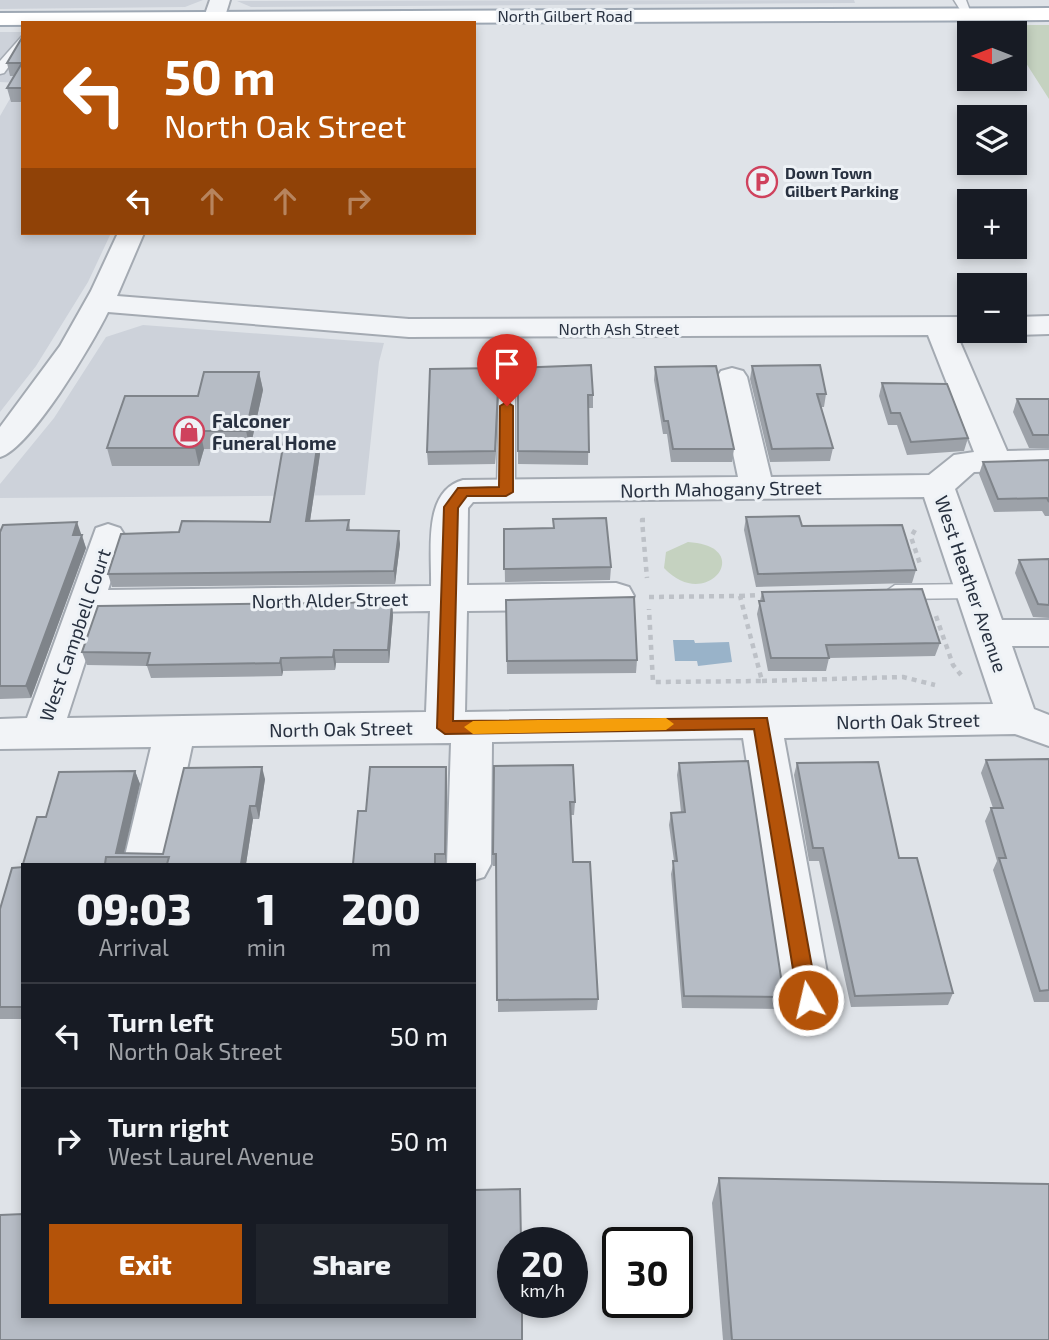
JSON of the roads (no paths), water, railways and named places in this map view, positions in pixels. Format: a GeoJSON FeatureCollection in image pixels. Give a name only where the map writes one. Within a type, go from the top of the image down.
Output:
{"type":"FeatureCollection","features":[{"type":"Feature","properties":{"kind":"main road","name":"North Gilbert Road"},"geometry":{"type":"LineString","coordinates":[[0,19],[33,21],[215,14],[964,7],[1048,13]]}},
{"type":"Feature","properties":{"kind":"street"},"geometry":{"type":"LineString","coordinates":[[0,447],[53,379],[101,303],[130,235]]}},
{"type":"Feature","properties":{"kind":"street","name":"North Ash Street"},"geometry":{"type":"LineString","coordinates":[[101,303],[409,328],[957,326]]}},
{"type":"Feature","properties":{"kind":"street"},"geometry":{"type":"LineString","coordinates":[[939,326],[980,461],[1049,460]]}},
{"type":"Feature","properties":{"kind":"street"},"geometry":{"type":"LineString","coordinates":[[1027,326],[1049,326]]}},
{"type":"Feature","properties":{"kind":"street"},"geometry":{"type":"LineString","coordinates":[[732,377],[757,488]]}},
{"type":"Feature","properties":{"kind":"street","name":"West Heather Avenue"},"geometry":{"type":"LineString","coordinates":[[980,461],[937,486],[988,634],[1033,725]]}},
{"type":"Feature","properties":{"kind":"street","name":"North Mahogany Street"},"geometry":{"type":"LineString","coordinates":[[448,598],[451,507],[463,491],[937,486]]}},
{"type":"Feature","properties":{"kind":"street","name":"West Campbell Court"},"geometry":{"type":"LineString","coordinates":[[42,734],[108,536]]}},
{"type":"Feature","properties":{"kind":"street","name":"North Alder Street"},"geometry":{"type":"LineString","coordinates":[[86,603],[632,596]]}},
{"type":"Feature","properties":{"kind":"street"},"geometry":{"type":"LineString","coordinates":[[448,598],[469,863]]}},
{"type":"Feature","properties":{"kind":"street"},"geometry":{"type":"LineString","coordinates":[[988,634],[1049,633]]}},
{"type":"Feature","properties":{"kind":"street"},"geometry":{"type":"LineString","coordinates":[[761,723],[808,1000]]}},
{"type":"Feature","properties":{"kind":"street","name":"North Oak Street"},"geometry":{"type":"LineString","coordinates":[[0,734],[761,723],[1033,725]]}},
{"type":"Feature","properties":{"kind":"street"},"geometry":{"type":"LineString","coordinates":[[145,863],[175,732]]}},
{"type":"Feature","properties":{"kind":"lane"},"geometry":{"type":"LineString","coordinates":[[0,70],[5,68],[21,41]]}},
{"type":"Feature","properties":{"kind":"lane"},"geometry":{"type":"LineString","coordinates":[[506,492],[507,384]]}},
{"type":"Feature","properties":{"kind":"lane"},"geometry":{"type":"LineString","coordinates":[[876,592],[974,591]]}},
{"type":"Feature","properties":{"kind":"water"},"geometry":{"type":"Polygon","coordinates":[[[673,640],[694,640],[695,643],[729,642],[732,662],[698,666],[697,661],[675,661],[673,640]]]}},
{"type":"Feature","properties":{"kind":"place","name":"Down Town Gilbert Parking"},"geometry":{"type":"Point","coordinates":[762,182]}},
{"type":"Feature","properties":{"kind":"place","name":"Falconer Funeral Home"},"geometry":{"type":"Point","coordinates":[189,432]}}]}
